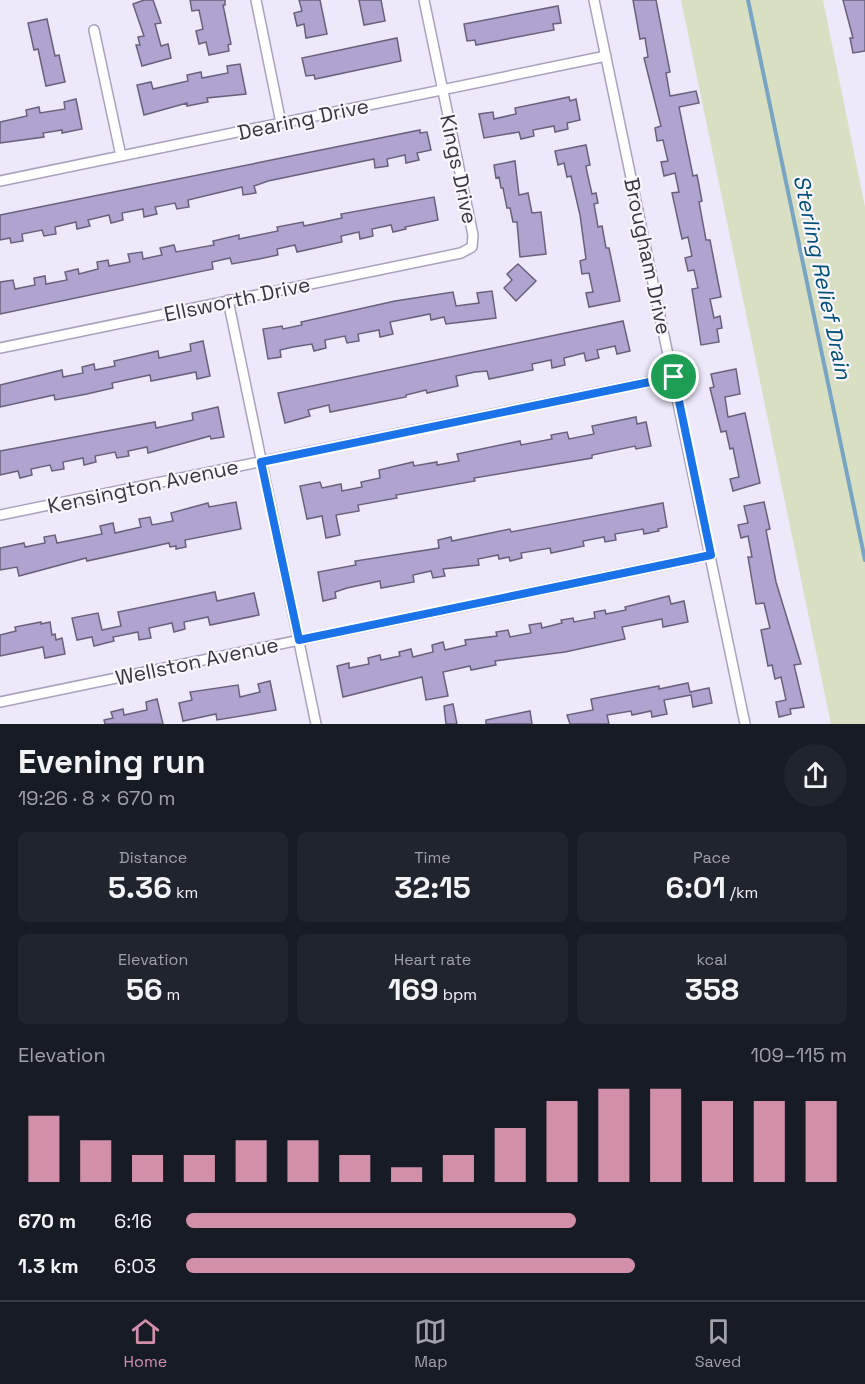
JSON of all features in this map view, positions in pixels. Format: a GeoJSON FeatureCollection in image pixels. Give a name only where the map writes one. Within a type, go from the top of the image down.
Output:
{"type":"FeatureCollection","features":[{"type":"Feature","properties":{"kind":"street"},"geometry":{"type":"LineString","coordinates":[[256,0],[281,123]]}},
{"type":"Feature","properties":{"kind":"street","name":"Kings Drive"},"geometry":{"type":"LineString","coordinates":[[424,0],[473,235],[472,247]]}},
{"type":"Feature","properties":{"kind":"street","name":"Brougham Drive"},"geometry":{"type":"LineString","coordinates":[[594,0],[746,724]]}},
{"type":"Feature","properties":{"kind":"street"},"geometry":{"type":"LineString","coordinates":[[94,30],[121,156]]}},
{"type":"Feature","properties":{"kind":"street","name":"Dearing Drive"},"geometry":{"type":"LineString","coordinates":[[0,181],[606,56]]}},
{"type":"Feature","properties":{"kind":"street","name":"Ellsworth Drive"},"geometry":{"type":"LineString","coordinates":[[0,348],[461,253],[472,247]]}},
{"type":"Feature","properties":{"kind":"street"},"geometry":{"type":"LineString","coordinates":[[228,300],[316,724]]}},
{"type":"Feature","properties":{"kind":"street","name":"Kensington Avenue"},"geometry":{"type":"LineString","coordinates":[[0,515],[674,377]]}},
{"type":"Feature","properties":{"kind":"street","name":"Wellston Avenue"},"geometry":{"type":"LineString","coordinates":[[0,702],[711,555]]}},
{"type":"Feature","properties":{"kind":"green space","name":"Sterling Relief Drain"},"geometry":{"type":"Polygon","coordinates":[[[681,0],[823,0],[865,207],[865,724],[831,724],[681,0]]]}},
{"type":"Feature","properties":{"kind":"building"},"geometry":{"type":"Polygon","coordinates":[[[153,0],[161,23],[155,24],[161,46],[168,44],[171,58],[142,66],[136,45],[140,45],[138,37],[144,36],[133,4],[153,0]]]}},
{"type":"Feature","properties":{"kind":"building"},"geometry":{"type":"Polygon","coordinates":[[[190,0],[225,0],[225,5],[223,5],[231,44],[228,45],[229,51],[209,55],[206,42],[199,44],[196,31],[203,29],[199,10],[192,11],[190,0]]]}},
{"type":"Feature","properties":{"kind":"building"},"geometry":{"type":"Polygon","coordinates":[[[299,0],[320,0],[327,34],[306,38],[304,24],[297,26],[294,13],[302,11],[299,0]]]}},
{"type":"Feature","properties":{"kind":"building"},"geometry":{"type":"Polygon","coordinates":[[[359,0],[381,0],[385,21],[364,25],[359,0]]]}},
{"type":"Feature","properties":{"kind":"building"},"geometry":{"type":"Polygon","coordinates":[[[633,0],[656,0],[670,72],[666,73],[670,96],[696,91],[699,103],[679,107],[693,176],[697,175],[706,240],[710,240],[721,297],[710,299],[714,318],[720,316],[722,328],[717,329],[719,342],[701,345],[692,289],[698,288],[694,270],[688,271],[685,258],[692,256],[688,237],[682,239],[672,193],[679,192],[675,173],[664,176],[661,162],[668,161],[663,140],[657,141],[655,128],[661,126],[644,58],[648,57],[645,38],[640,39],[633,0]]]}},
{"type":"Feature","properties":{"kind":"building"},"geometry":{"type":"Polygon","coordinates":[[[843,0],[865,0],[865,51],[853,53],[850,38],[853,38],[843,0]]]}},
{"type":"Feature","properties":{"kind":"building"},"geometry":{"type":"Polygon","coordinates":[[[558,6],[561,23],[553,24],[554,30],[476,45],[475,40],[467,41],[464,24],[558,6]]]}},
{"type":"Feature","properties":{"kind":"building"},"geometry":{"type":"Polygon","coordinates":[[[47,19],[55,56],[59,55],[65,82],[46,86],[38,49],[34,50],[28,23],[47,19]]]}},
{"type":"Feature","properties":{"kind":"building"},"geometry":{"type":"Polygon","coordinates":[[[397,38],[401,61],[315,79],[314,75],[306,76],[302,58],[397,38]]]}},
{"type":"Feature","properties":{"kind":"building"},"geometry":{"type":"Polygon","coordinates":[[[240,64],[246,94],[207,98],[208,102],[187,106],[187,103],[144,115],[137,85],[151,82],[153,89],[188,81],[187,75],[201,72],[202,78],[228,73],[227,66],[240,64]]]}},
{"type":"Feature","properties":{"kind":"building"},"geometry":{"type":"Polygon","coordinates":[[[569,97],[570,101],[576,99],[580,120],[567,123],[568,129],[555,132],[554,126],[533,130],[534,136],[521,139],[519,132],[484,138],[479,114],[493,112],[494,119],[516,114],[515,108],[569,97]]]}},
{"type":"Feature","properties":{"kind":"building"},"geometry":{"type":"Polygon","coordinates":[[[76,99],[82,129],[62,133],[62,130],[43,133],[44,137],[0,143],[0,122],[27,116],[26,110],[39,107],[40,113],[65,109],[64,102],[76,99]]]}},
{"type":"Feature","properties":{"kind":"building"},"geometry":{"type":"Polygon","coordinates":[[[420,130],[420,133],[427,132],[431,150],[417,153],[419,160],[406,163],[405,155],[387,159],[388,166],[375,168],[374,159],[268,181],[254,186],[256,193],[243,195],[242,187],[188,200],[189,207],[177,209],[175,203],[155,207],[157,214],[144,217],[143,209],[122,213],[123,220],[111,223],[109,215],[88,220],[90,226],[77,229],[76,222],[55,227],[56,234],[44,236],[42,230],[22,234],[23,241],[11,243],[10,238],[0,240],[0,215],[420,130]]]}},
{"type":"Feature","properties":{"kind":"building"},"geometry":{"type":"Polygon","coordinates":[[[586,145],[590,165],[586,166],[587,172],[592,194],[596,193],[598,203],[594,204],[598,227],[602,226],[606,248],[609,248],[620,301],[589,307],[586,293],[593,292],[589,273],[582,274],[580,261],[586,259],[580,215],[571,176],[567,177],[564,163],[558,165],[555,151],[586,145]]]}},
{"type":"Feature","properties":{"kind":"building"},"geometry":{"type":"Polygon","coordinates":[[[515,161],[519,195],[528,193],[532,213],[541,212],[546,254],[520,257],[517,222],[513,222],[510,208],[507,208],[503,188],[501,188],[499,177],[496,178],[494,165],[515,161]]]}},
{"type":"Feature","properties":{"kind":"building"},"geometry":{"type":"Polygon","coordinates":[[[434,197],[438,220],[405,227],[406,229],[393,232],[391,225],[372,229],[373,236],[360,239],[359,232],[341,236],[342,242],[297,252],[295,245],[277,249],[278,255],[259,259],[232,264],[230,258],[212,262],[213,269],[0,314],[0,282],[13,280],[15,289],[35,285],[34,278],[45,276],[46,284],[67,280],[65,272],[78,269],[79,274],[98,269],[97,262],[108,260],[109,266],[130,262],[128,254],[142,252],[143,259],[162,255],[160,248],[174,245],[176,252],[214,245],[213,241],[239,235],[239,239],[278,231],[277,227],[303,222],[304,226],[342,218],[341,214],[434,197]]]}},
{"type":"Feature","properties":{"kind":"building"},"geometry":{"type":"Polygon","coordinates":[[[518,264],[536,281],[516,301],[504,288],[512,280],[507,274],[518,264]]]}},
{"type":"Feature","properties":{"kind":"building"},"geometry":{"type":"Polygon","coordinates":[[[492,291],[496,318],[446,324],[444,317],[431,320],[430,314],[390,322],[393,334],[380,337],[379,330],[358,334],[359,341],[347,343],[345,336],[325,340],[326,348],[314,351],[312,344],[293,347],[280,350],[281,357],[268,359],[263,329],[282,326],[283,329],[302,325],[301,322],[395,301],[453,292],[456,306],[479,303],[477,293],[492,291]]]}},
{"type":"Feature","properties":{"kind":"building"},"geometry":{"type":"Polygon","coordinates":[[[623,321],[630,351],[617,354],[615,346],[597,350],[599,358],[586,361],[584,353],[564,358],[565,365],[552,368],[551,360],[532,364],[533,370],[489,379],[487,371],[475,372],[456,376],[458,386],[427,393],[426,390],[406,395],[406,397],[330,412],[329,405],[308,410],[310,416],[285,423],[278,393],[623,321]]]}},
{"type":"Feature","properties":{"kind":"building"},"geometry":{"type":"Polygon","coordinates":[[[203,341],[210,376],[197,379],[196,372],[151,381],[150,375],[112,383],[113,388],[87,394],[55,400],[54,395],[0,407],[0,385],[62,370],[63,377],[83,373],[82,367],[94,364],[95,370],[115,366],[114,361],[158,351],[159,358],[191,351],[190,344],[203,341]]]}},
{"type":"Feature","properties":{"kind":"building"},"geometry":{"type":"Polygon","coordinates":[[[736,369],[740,394],[725,397],[728,417],[745,413],[760,483],[733,491],[730,479],[739,477],[733,448],[730,449],[726,431],[721,432],[710,388],[714,387],[711,374],[736,369]]]}},
{"type":"Feature","properties":{"kind":"building"},"geometry":{"type":"Polygon","coordinates":[[[218,407],[224,437],[211,439],[210,436],[148,453],[147,447],[128,451],[129,456],[117,458],[115,452],[95,456],[96,462],[84,465],[83,458],[63,462],[64,469],[52,471],[50,465],[31,469],[32,475],[20,478],[18,471],[0,475],[0,451],[155,422],[156,428],[193,420],[192,413],[218,407]]]}},
{"type":"Feature","properties":{"kind":"building"},"geometry":{"type":"Polygon","coordinates":[[[636,417],[637,424],[646,422],[651,446],[636,449],[635,446],[592,455],[592,458],[474,478],[475,481],[396,495],[397,498],[358,505],[359,511],[336,515],[340,535],[326,538],[322,516],[307,519],[300,486],[320,482],[322,488],[341,484],[342,491],[362,487],[361,482],[380,478],[379,470],[413,462],[414,466],[459,461],[457,454],[520,441],[521,445],[552,439],[551,435],[567,432],[569,439],[594,434],[592,426],[636,417]]]}},
{"type":"Feature","properties":{"kind":"building"},"geometry":{"type":"Polygon","coordinates":[[[236,502],[241,529],[185,540],[186,547],[176,549],[176,546],[170,547],[169,543],[87,561],[86,558],[19,576],[17,567],[0,570],[0,548],[24,543],[25,547],[45,543],[44,537],[55,535],[57,543],[102,534],[100,526],[113,523],[115,533],[141,527],[139,519],[150,517],[152,525],[173,521],[171,513],[208,503],[209,507],[236,502]]]}},
{"type":"Feature","properties":{"kind":"building"},"geometry":{"type":"Polygon","coordinates":[[[764,502],[770,529],[766,530],[776,582],[801,664],[794,665],[804,707],[790,709],[791,714],[779,717],[776,702],[786,700],[781,677],[775,679],[772,665],[768,666],[761,630],[770,628],[764,603],[756,604],[748,557],[752,557],[748,536],[741,538],[738,525],[748,523],[744,506],[764,502]]]}},
{"type":"Feature","properties":{"kind":"building"},"geometry":{"type":"Polygon","coordinates":[[[663,503],[667,527],[658,529],[659,531],[644,534],[643,529],[615,534],[616,540],[605,542],[604,537],[583,541],[584,546],[551,553],[550,548],[521,553],[522,558],[510,561],[509,557],[499,559],[498,555],[478,559],[479,565],[443,569],[445,576],[433,578],[431,571],[413,575],[414,582],[381,588],[380,581],[335,592],[336,598],[323,601],[318,572],[356,565],[355,561],[439,548],[438,540],[451,537],[452,541],[510,529],[511,532],[663,503]]]}},
{"type":"Feature","properties":{"kind":"building"},"geometry":{"type":"Polygon","coordinates":[[[215,592],[217,601],[254,593],[259,615],[210,625],[208,617],[184,622],[185,629],[174,632],[172,623],[149,628],[151,638],[139,640],[138,632],[113,637],[114,641],[94,646],[92,637],[77,640],[72,618],[98,613],[102,630],[121,626],[118,612],[215,592]]]}},
{"type":"Feature","properties":{"kind":"building"},"geometry":{"type":"Polygon","coordinates":[[[669,596],[671,604],[684,601],[688,622],[663,627],[662,619],[622,627],[625,639],[565,652],[495,661],[496,665],[471,670],[470,666],[443,672],[448,696],[426,700],[422,677],[343,697],[337,666],[349,663],[349,668],[369,664],[368,658],[380,655],[381,660],[400,656],[399,652],[411,649],[413,657],[433,652],[432,645],[443,642],[445,650],[466,645],[465,640],[497,636],[496,632],[508,630],[510,637],[531,633],[529,625],[541,623],[542,628],[562,623],[561,620],[573,618],[574,622],[595,618],[594,612],[605,610],[606,614],[626,610],[625,607],[669,596]]]}},
{"type":"Feature","properties":{"kind":"building"},"geometry":{"type":"Polygon","coordinates":[[[41,622],[41,624],[50,622],[52,635],[55,634],[56,640],[62,638],[65,654],[45,658],[43,647],[0,656],[0,635],[16,631],[15,627],[41,622]]]}},
{"type":"Feature","properties":{"kind":"building"},"geometry":{"type":"Polygon","coordinates":[[[270,681],[276,710],[217,720],[216,714],[183,721],[179,703],[192,700],[190,692],[238,685],[240,697],[260,692],[258,684],[270,681]]]}},
{"type":"Feature","properties":{"kind":"building"},"geometry":{"type":"Polygon","coordinates":[[[688,683],[690,692],[709,688],[712,703],[693,707],[691,695],[664,700],[667,714],[652,717],[651,711],[632,715],[631,711],[607,715],[609,724],[570,724],[567,715],[593,710],[591,699],[688,683]]]}},
{"type":"Feature","properties":{"kind":"building"},"geometry":{"type":"Polygon","coordinates":[[[157,699],[163,724],[105,724],[104,720],[113,718],[111,712],[123,709],[124,715],[147,710],[146,702],[157,699]]]}},
{"type":"Feature","properties":{"kind":"building"},"geometry":{"type":"Polygon","coordinates":[[[453,704],[457,724],[446,724],[444,706],[453,704]]]}},
{"type":"Feature","properties":{"kind":"building"},"geometry":{"type":"Polygon","coordinates":[[[530,711],[532,724],[486,724],[486,720],[530,711]]]}},
{"type":"Feature","properties":{"kind":"waterway","name":"Sterling Relief Drain"},"geometry":{"type":"LineString","coordinates":[[748,0],[865,560]]}},
{"type":"Feature","properties":{"kind":"route"},"geometry":{"type":"LineString","coordinates":[[674,377],[711,555],[299,640],[261,462],[674,377]]}}]}
